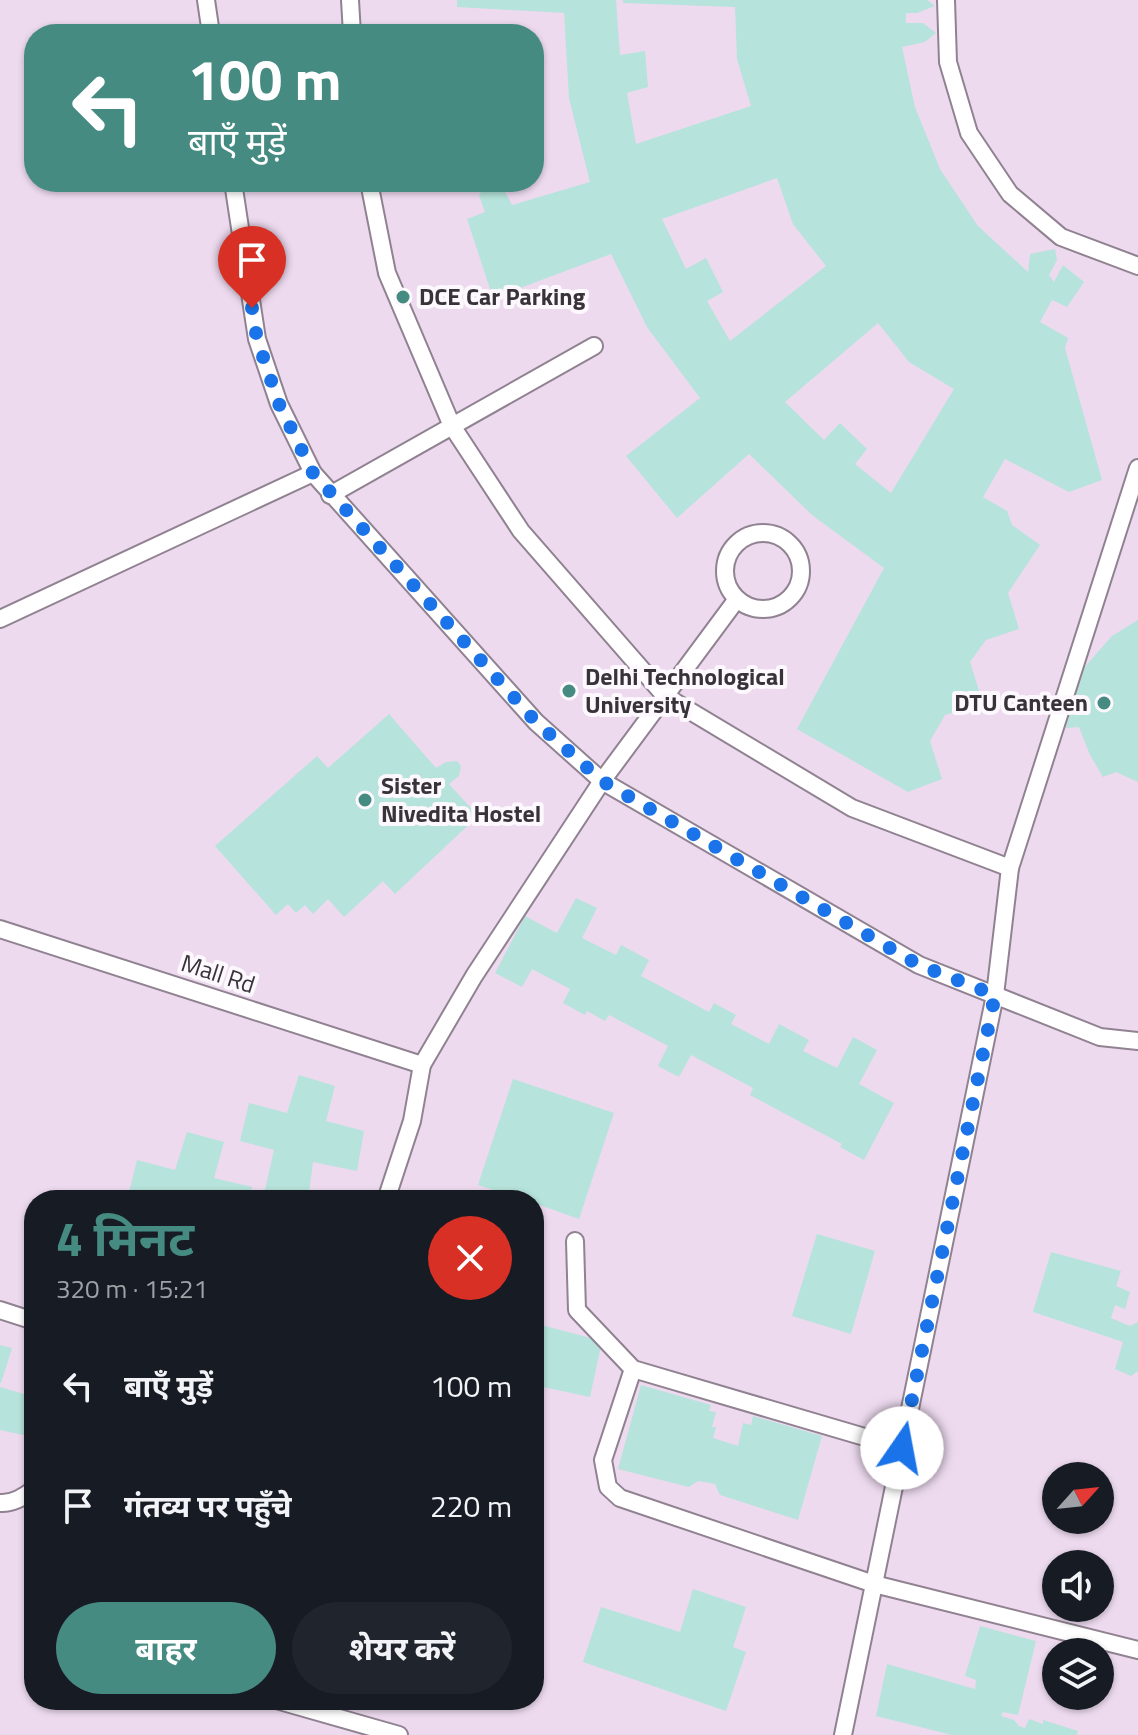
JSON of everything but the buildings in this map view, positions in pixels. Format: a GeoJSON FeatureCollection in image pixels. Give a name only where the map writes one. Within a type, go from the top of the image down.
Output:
{"type":"FeatureCollection","features":[{"type":"Feature","properties":{"kind":"lane"},"geometry":{"type":"LineString","coordinates":[[206,0],[210,24]]}},
{"type":"Feature","properties":{"kind":"lane"},"geometry":{"type":"LineString","coordinates":[[350,0],[351,24]]}},
{"type":"Feature","properties":{"kind":"lane"},"geometry":{"type":"LineString","coordinates":[[946,0],[948,62],[969,133],[1010,194],[1061,237],[1138,266]]}},
{"type":"Feature","properties":{"kind":"lane"},"geometry":{"type":"LineString","coordinates":[[235,192],[257,339],[279,404],[313,473],[536,722],[602,781],[919,965],[1100,1037],[1138,1041]]}},
{"type":"Feature","properties":{"kind":"lane"},"geometry":{"type":"LineString","coordinates":[[371,192],[387,273],[452,426],[521,531],[665,696],[852,808],[1010,868]]}},
{"type":"Feature","properties":{"kind":"lane"},"geometry":{"type":"LineString","coordinates":[[330,495],[594,346]]}},
{"type":"Feature","properties":{"kind":"lane"},"geometry":{"type":"LineString","coordinates":[[843,1735],[995,995],[1010,868],[1138,468]]}},
{"type":"Feature","properties":{"kind":"lane"},"geometry":{"type":"LineString","coordinates":[[0,619],[313,473]]}},
{"type":"Feature","properties":{"kind":"lane"},"geometry":{"type":"LineString","coordinates":[[760,533],[784,540],[794,549],[799,560],[798,584],[783,603],[759,609],[737,599],[725,577],[725,564],[737,543],[760,533]]}},
{"type":"Feature","properties":{"kind":"lane"},"geometry":{"type":"LineString","coordinates":[[389,1190],[412,1121],[422,1065],[474,976],[602,781],[737,599]]}},
{"type":"Feature","properties":{"kind":"lane","name":"Mall Rd"},"geometry":{"type":"LineString","coordinates":[[0,929],[422,1065]]}},
{"type":"Feature","properties":{"kind":"lane"},"geometry":{"type":"LineString","coordinates":[[575,1241],[577,1310],[633,1369],[902,1448]]}},
{"type":"Feature","properties":{"kind":"lane"},"geometry":{"type":"LineString","coordinates":[[0,1310],[24,1318]]}},
{"type":"Feature","properties":{"kind":"lane"},"geometry":{"type":"LineString","coordinates":[[633,1369],[603,1460],[608,1487],[620,1498],[874,1584],[1138,1650]]}},
{"type":"Feature","properties":{"kind":"lane"},"geometry":{"type":"LineString","coordinates":[[0,1503],[8,1504],[24,1495]]}},
{"type":"Feature","properties":{"kind":"lane"},"geometry":{"type":"LineString","coordinates":[[311,1710],[399,1735]]}},
{"type":"Feature","properties":{"kind":"shaded area","name":"Delhi Technological University"},"geometry":{"type":"Polygon","coordinates":[[[0,0],[1138,0],[1138,1735],[0,1735],[0,0]]]}},
{"type":"Feature","properties":{"kind":"place","name":"DCE Car Parking"},"geometry":{"type":"Point","coordinates":[403,297]}},
{"type":"Feature","properties":{"kind":"place","name":"Delhi Technological University"},"geometry":{"type":"Point","coordinates":[569,691]}},
{"type":"Feature","properties":{"kind":"place","name":"DTU Canteen"},"geometry":{"type":"Point","coordinates":[1104,703]}},
{"type":"Feature","properties":{"kind":"place","name":"Sister Nivedita Hostel"},"geometry":{"type":"Point","coordinates":[365,800]}},
{"type":"Feature","properties":{"kind":"route"},"geometry":{"type":"LineString","coordinates":[[252,308],[257,339],[279,404],[313,473],[536,722],[602,781],[919,965],[995,995],[902,1448]]}}]}
